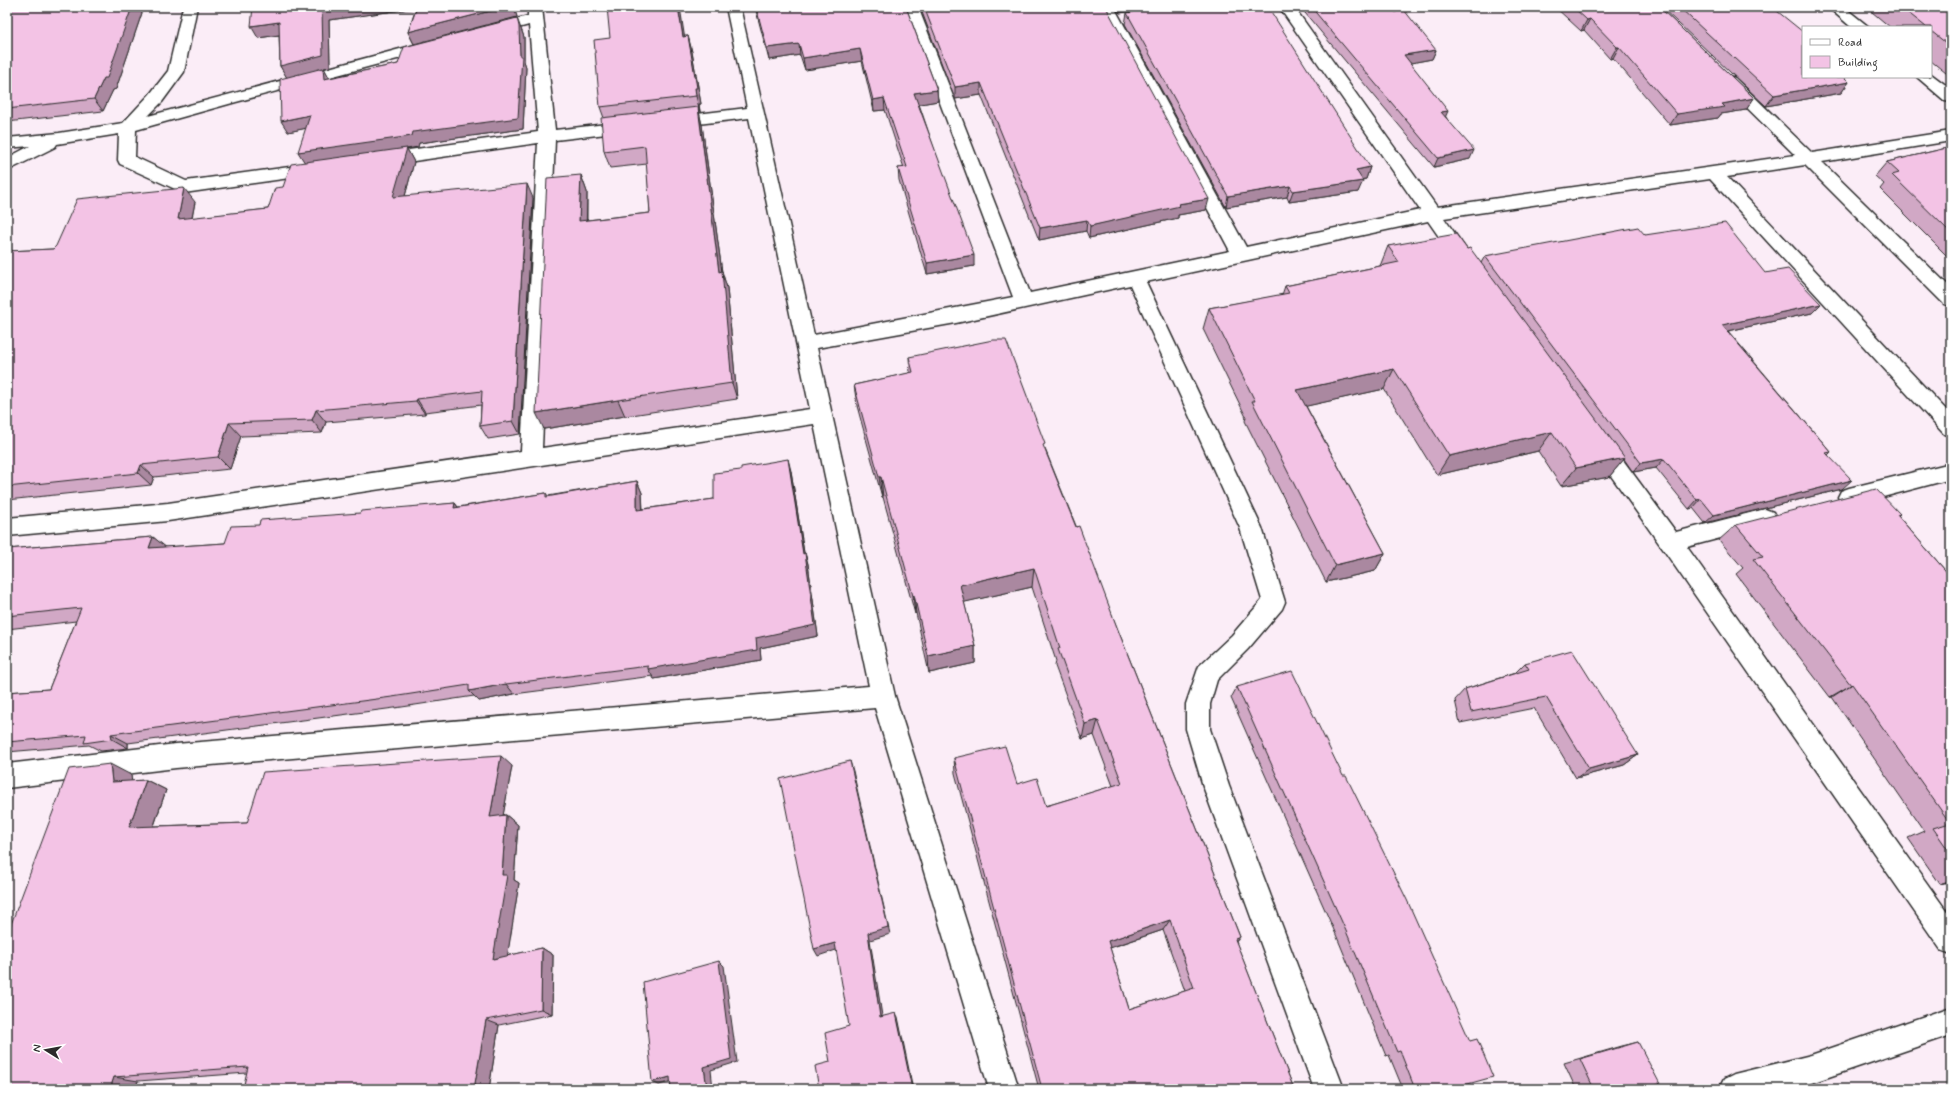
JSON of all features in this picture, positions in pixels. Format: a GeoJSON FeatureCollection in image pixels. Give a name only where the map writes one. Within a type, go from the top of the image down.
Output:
{"type":"FeatureCollection","features":[{"type":"Feature","properties":{"kind":"street"},"geometry":{"type":"LineString","coordinates":[[190,7],[176,72],[156,98],[128,127],[126,160],[184,187],[332,167]]}},
{"type":"Feature","properties":{"kind":"street"},"geometry":{"type":"LineString","coordinates":[[733,7],[883,696],[1004,1089]]}},
{"type":"Feature","properties":{"kind":"street"},"geometry":{"type":"LineString","coordinates":[[911,7],[1024,302]]}},
{"type":"Feature","properties":{"kind":"street"},"geometry":{"type":"LineString","coordinates":[[1286,7],[1430,214],[1473,272]]}},
{"type":"Feature","properties":{"kind":"street"},"geometry":{"type":"LineString","coordinates":[[1835,7],[1860,26]]}},
{"type":"Feature","properties":{"kind":"street"},"geometry":{"type":"LineString","coordinates":[[475,34],[536,13],[547,136],[531,459]]}},
{"type":"Feature","properties":{"kind":"street"},"geometry":{"type":"LineString","coordinates":[[1116,15],[1240,255]]}},
{"type":"Feature","properties":{"kind":"street"},"geometry":{"type":"LineString","coordinates":[[7,143],[59,138],[128,127],[230,98],[445,42]]}},
{"type":"Feature","properties":{"kind":"street"},"geometry":{"type":"LineString","coordinates":[[1719,72],[1951,299]]}},
{"type":"Feature","properties":{"kind":"street"},"geometry":{"type":"LineString","coordinates":[[1926,78],[1951,97]]}},
{"type":"Feature","properties":{"kind":"street"},"geometry":{"type":"LineString","coordinates":[[363,163],[547,136],[756,112]]}},
{"type":"Feature","properties":{"kind":"street"},"geometry":{"type":"LineString","coordinates":[[807,344],[1024,302],[1430,214],[1809,159],[1951,136]]}},
{"type":"Feature","properties":{"kind":"street"},"geometry":{"type":"LineString","coordinates":[[7,165],[59,138]]}},
{"type":"Feature","properties":{"kind":"street"},"geometry":{"type":"LineString","coordinates":[[1714,173],[1951,428]]}},
{"type":"Feature","properties":{"kind":"street"},"geometry":{"type":"LineString","coordinates":[[1135,277],[1251,528],[1274,602],[1240,642],[1207,674],[1198,704],[1198,730],[1216,786],[1329,1089]]}},
{"type":"Feature","properties":{"kind":"street"},"geometry":{"type":"LineString","coordinates":[[7,527],[168,512],[822,415]]}},
{"type":"Feature","properties":{"kind":"street"},"geometry":{"type":"LineString","coordinates":[[1586,426],[1671,542],[1951,940]]}},
{"type":"Feature","properties":{"kind":"street"},"geometry":{"type":"LineString","coordinates":[[1830,502],[1951,472]]}},
{"type":"Feature","properties":{"kind":"street"},"geometry":{"type":"LineString","coordinates":[[1671,542],[1785,513]]}},
{"type":"Feature","properties":{"kind":"street"},"geometry":{"type":"LineString","coordinates":[[7,776],[176,756],[883,696]]}},
{"type":"Feature","properties":{"kind":"street"},"geometry":{"type":"LineString","coordinates":[[1734,1089],[1811,1069],[1951,1021]]}},
{"type":"Feature","properties":{"kind":"building"},"geometry":{"type":"Polygon","coordinates":[[[7,7],[132,7],[107,78],[104,78],[94,99],[7,109],[7,7]]]}},
{"type":"Feature","properties":{"kind":"building"},"geometry":{"type":"Polygon","coordinates":[[[253,7],[330,7],[322,8],[323,55],[280,66],[279,22],[251,26],[253,7]]]}},
{"type":"Feature","properties":{"kind":"building"},"geometry":{"type":"Polygon","coordinates":[[[417,7],[506,7],[408,32],[417,7]]]}},
{"type":"Feature","properties":{"kind":"building"},"geometry":{"type":"Polygon","coordinates":[[[607,7],[678,7],[683,37],[688,36],[697,88],[695,88],[696,96],[600,107],[594,40],[610,38],[607,7]]]}},
{"type":"Feature","properties":{"kind":"building"},"geometry":{"type":"Polygon","coordinates":[[[756,7],[906,7],[937,90],[914,93],[974,255],[927,263],[898,168],[907,167],[884,98],[873,100],[860,49],[803,58],[799,44],[767,48],[756,7]]]}},
{"type":"Feature","properties":{"kind":"building"},"geometry":{"type":"Polygon","coordinates":[[[924,7],[1106,7],[1209,199],[1178,204],[1180,206],[1090,226],[1087,220],[1040,228],[981,83],[955,87],[924,7]]]}},
{"type":"Feature","properties":{"kind":"building"},"geometry":{"type":"Polygon","coordinates":[[[1157,7],[1268,7],[1370,167],[1356,170],[1363,181],[1293,191],[1290,186],[1228,196],[1127,13],[1157,7]]]}},
{"type":"Feature","properties":{"kind":"building"},"geometry":{"type":"Polygon","coordinates":[[[1311,7],[1391,7],[1395,12],[1404,10],[1436,50],[1404,55],[1448,111],[1441,112],[1474,150],[1438,158],[1311,7]]]}},
{"type":"Feature","properties":{"kind":"building"},"geometry":{"type":"Polygon","coordinates":[[[1573,7],[1659,7],[1754,98],[1722,104],[1725,107],[1677,114],[1619,47],[1617,47],[1590,19],[1587,20],[1573,7]]]}},
{"type":"Feature","properties":{"kind":"building"},"geometry":{"type":"Polygon","coordinates":[[[1679,7],[1772,7],[1802,31],[1802,78],[1845,78],[1849,82],[1774,95],[1679,7]]]}},
{"type":"Feature","properties":{"kind":"building"},"geometry":{"type":"Polygon","coordinates":[[[1901,7],[1951,7],[1951,47],[1932,32],[1932,26],[1925,26],[1901,7]]]}},
{"type":"Feature","properties":{"kind":"building"},"geometry":{"type":"Polygon","coordinates":[[[517,18],[519,26],[520,56],[522,56],[518,118],[413,132],[412,136],[298,152],[310,115],[281,121],[280,79],[323,68],[324,79],[398,64],[404,47],[517,18]]]}},
{"type":"Feature","properties":{"kind":"building"},"geometry":{"type":"Polygon","coordinates":[[[698,107],[719,272],[722,271],[732,383],[536,413],[547,178],[581,175],[579,221],[650,213],[645,146],[604,151],[601,118],[698,107]]]}},
{"type":"Feature","properties":{"kind":"building"},"geometry":{"type":"Polygon","coordinates":[[[1951,147],[1951,233],[1892,175],[1899,173],[1887,162],[1951,147]]]}},
{"type":"Feature","properties":{"kind":"building"},"geometry":{"type":"Polygon","coordinates":[[[407,148],[393,197],[527,184],[513,421],[480,426],[482,391],[417,399],[416,401],[316,410],[312,420],[229,423],[218,457],[141,465],[138,473],[7,487],[7,251],[53,249],[56,246],[77,199],[184,188],[178,219],[268,209],[275,188],[283,187],[291,164],[407,148]]]}},
{"type":"Feature","properties":{"kind":"building"},"geometry":{"type":"Polygon","coordinates":[[[1725,223],[1765,273],[1788,269],[1821,304],[1722,325],[1831,452],[1826,453],[1852,480],[1714,515],[1701,499],[1697,500],[1664,459],[1641,463],[1485,256],[1638,227],[1645,235],[1725,223]]]}},
{"type":"Feature","properties":{"kind":"building"},"geometry":{"type":"Polygon","coordinates":[[[1456,234],[1467,249],[1470,248],[1625,458],[1576,468],[1552,432],[1449,456],[1394,369],[1297,390],[1385,553],[1335,565],[1252,401],[1255,401],[1209,308],[1289,293],[1285,286],[1399,262],[1388,246],[1456,234]]]}},
{"type":"Feature","properties":{"kind":"building"},"geometry":{"type":"Polygon","coordinates":[[[993,340],[1006,340],[1045,444],[1043,445],[1076,527],[1079,526],[1118,630],[1240,937],[1235,939],[1294,1089],[1042,1089],[954,758],[1005,746],[1017,784],[1037,778],[1046,806],[1122,783],[1098,720],[1085,724],[1058,649],[1060,648],[1034,568],[960,585],[975,646],[928,656],[914,595],[913,596],[881,477],[879,477],[854,385],[913,372],[909,357],[993,340]],[[1170,920],[1108,941],[1129,1009],[1194,988],[1170,920]]]}},
{"type":"Feature","properties":{"kind":"building"},"geometry":{"type":"Polygon","coordinates":[[[788,459],[803,554],[805,553],[815,625],[756,638],[757,650],[648,669],[648,666],[506,684],[469,691],[469,685],[392,697],[111,734],[112,739],[84,743],[86,735],[7,742],[7,692],[49,689],[81,608],[7,616],[7,549],[153,537],[149,548],[225,543],[231,526],[259,525],[260,520],[360,513],[361,511],[455,503],[454,508],[546,493],[546,497],[637,481],[637,510],[714,499],[714,473],[741,470],[741,467],[788,459]]]}},
{"type":"Feature","properties":{"kind":"building"},"geometry":{"type":"Polygon","coordinates":[[[1876,489],[1900,514],[1897,515],[1951,577],[1951,854],[1933,828],[1950,823],[1852,684],[1851,685],[1753,559],[1763,557],[1736,525],[1876,489]]]}},
{"type":"Feature","properties":{"kind":"building"},"geometry":{"type":"Polygon","coordinates":[[[1572,650],[1638,755],[1589,769],[1546,697],[1471,712],[1465,689],[1529,669],[1525,663],[1572,650]]]}},
{"type":"Feature","properties":{"kind":"building"},"geometry":{"type":"Polygon","coordinates":[[[1292,671],[1343,776],[1346,776],[1407,900],[1470,1041],[1477,1039],[1493,1077],[1457,1087],[1458,1089],[1415,1089],[1400,1051],[1397,1052],[1346,931],[1237,687],[1292,671]]]}},
{"type":"Feature","properties":{"kind":"building"},"geometry":{"type":"Polygon","coordinates":[[[501,756],[490,817],[506,815],[502,875],[507,875],[493,959],[542,948],[541,1009],[486,1020],[474,1089],[243,1089],[248,1067],[114,1077],[110,1089],[7,1089],[7,935],[69,769],[110,764],[112,782],[146,780],[129,827],[247,823],[263,772],[501,756]]]}},
{"type":"Feature","properties":{"kind":"building"},"geometry":{"type":"Polygon","coordinates":[[[850,761],[888,927],[868,933],[880,1017],[896,1013],[912,1089],[819,1089],[815,1066],[830,1062],[825,1033],[849,1026],[835,943],[814,949],[780,779],[850,761]]]}},
{"type":"Feature","properties":{"kind":"building"},"geometry":{"type":"Polygon","coordinates":[[[719,961],[731,1059],[704,1067],[707,1089],[671,1089],[670,1077],[652,1082],[643,982],[719,961]]]}},
{"type":"Feature","properties":{"kind":"building"},"geometry":{"type":"Polygon","coordinates":[[[1638,1042],[1660,1084],[1644,1089],[1594,1089],[1580,1059],[1638,1042]]]}}]}
